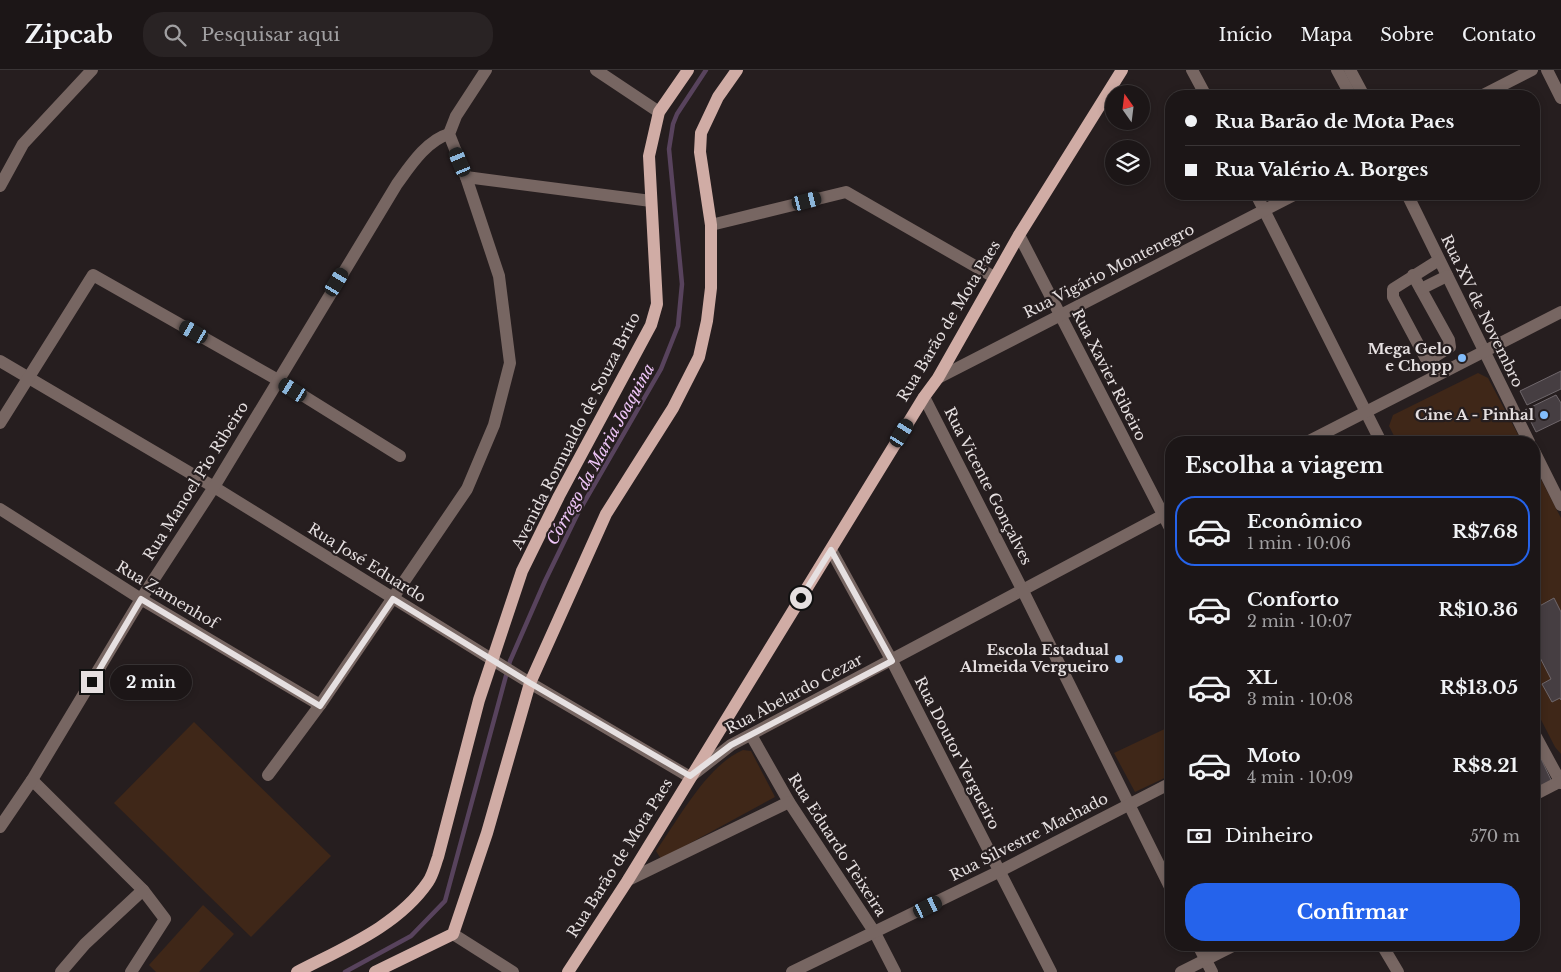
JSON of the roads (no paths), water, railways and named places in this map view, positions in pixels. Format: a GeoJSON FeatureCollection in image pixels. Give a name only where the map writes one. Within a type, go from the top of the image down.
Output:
{"type":"FeatureCollection","features":[{"type":"Feature","properties":{"kind":"main road","name":"Avenida Romualdo de Souza Brito"},"geometry":{"type":"LineString","coordinates":[[297,972],[380,927],[412,900],[429,880],[438,857],[478,700],[522,571],[559,496],[651,326],[657,304],[649,156],[659,112],[688,70]]}},
{"type":"Feature","properties":{"kind":"main road"},"geometry":{"type":"LineString","coordinates":[[375,972],[453,934],[487,834],[530,683],[606,514],[673,408],[699,356],[707,321],[711,288],[711,225],[700,152],[701,134],[718,98],[737,70]]}},
{"type":"Feature","properties":{"kind":"main road","name":"Rua Barão de Mota Paes"},"geometry":{"type":"LineString","coordinates":[[568,972],[628,880],[924,397],[938,378],[1019,235],[1122,70]]}},
{"type":"Feature","properties":{"kind":"street"},"geometry":{"type":"LineString","coordinates":[[0,186],[23,144],[92,70]]}},
{"type":"Feature","properties":{"kind":"street"},"geometry":{"type":"LineString","coordinates":[[268,775],[320,706],[467,489],[494,426],[510,363],[499,276],[466,177],[449,134],[456,116],[486,70]]}},
{"type":"Feature","properties":{"kind":"street"},"geometry":{"type":"LineString","coordinates":[[596,70],[659,112]]}},
{"type":"Feature","properties":{"kind":"street"},"geometry":{"type":"LineString","coordinates":[[1192,70],[1203,90]]}},
{"type":"Feature","properties":{"kind":"street"},"geometry":{"type":"LineString","coordinates":[[1337,70],[1348,90]]}},
{"type":"Feature","properties":{"kind":"street"},"geometry":{"type":"LineString","coordinates":[[1350,70],[1361,90]]}},
{"type":"Feature","properties":{"kind":"street"},"geometry":{"type":"LineString","coordinates":[[1493,90],[1532,70]]}},
{"type":"Feature","properties":{"kind":"street"},"geometry":{"type":"LineString","coordinates":[[1547,70],[1561,98]]}},
{"type":"Feature","properties":{"kind":"street","name":"Rua Manoel Pio Ribeiro"},"geometry":{"type":"LineString","coordinates":[[0,827],[32,780],[141,599],[214,486],[397,184],[413,162],[440,137],[449,134]]}},
{"type":"Feature","properties":{"kind":"street"},"geometry":{"type":"LineString","coordinates":[[466,177],[652,201]]}},
{"type":"Feature","properties":{"kind":"street"},"geometry":{"type":"LineString","coordinates":[[711,225],[846,192],[994,277]]}},
{"type":"Feature","properties":{"kind":"street"},"geometry":{"type":"LineString","coordinates":[[1259,200],[1378,436]]}},
{"type":"Feature","properties":{"kind":"street","name":"Rua Vigário Montenegro"},"geometry":{"type":"LineString","coordinates":[[938,378],[1284,200]]}},
{"type":"Feature","properties":{"kind":"street","name":"Rua XV de Novembro"},"geometry":{"type":"LineString","coordinates":[[1410,200],[1526,436]]}},
{"type":"Feature","properties":{"kind":"street","name":"Rua Xavier Ribeiro"},"geometry":{"type":"LineString","coordinates":[[1019,235],[1165,509]]}},
{"type":"Feature","properties":{"kind":"street"},"geometry":{"type":"LineString","coordinates":[[1413,275],[1449,340],[1450,348],[1434,358],[1425,358],[1393,297],[1393,288],[1413,275],[1439,260]]}},
{"type":"Feature","properties":{"kind":"street"},"geometry":{"type":"LineString","coordinates":[[0,423],[93,275],[278,380],[400,456]]}},
{"type":"Feature","properties":{"kind":"street"},"geometry":{"type":"LineString","coordinates":[[1421,289],[1447,276]]}},
{"type":"Feature","properties":{"kind":"street"},"geometry":{"type":"LineString","coordinates":[[1320,436],[1561,312]]}},
{"type":"Feature","properties":{"kind":"street","name":"Rua José Eduardo"},"geometry":{"type":"LineString","coordinates":[[0,361],[214,486],[530,683],[690,776]]}},
{"type":"Feature","properties":{"kind":"street","name":"Rua Vicente Gonçalves"},"geometry":{"type":"LineString","coordinates":[[924,397],[1130,803]]}},
{"type":"Feature","properties":{"kind":"street"},"geometry":{"type":"LineString","coordinates":[[1540,463],[1561,505]]}},
{"type":"Feature","properties":{"kind":"street","name":"Rua Zamenhof"},"geometry":{"type":"LineString","coordinates":[[0,510],[141,599],[320,706]]}},
{"type":"Feature","properties":{"kind":"street","name":"Rua Abelardo Cezar"},"geometry":{"type":"LineString","coordinates":[[690,776],[731,745],[1165,514]]}},
{"type":"Feature","properties":{"kind":"street","name":"Rua Doutor Vergueiro"},"geometry":{"type":"LineString","coordinates":[[831,550],[892,661],[1051,972]]}},
{"type":"Feature","properties":{"kind":"street","name":"Rua Eduardo Teixeira"},"geometry":{"type":"LineString","coordinates":[[751,735],[789,802],[875,933],[895,972]]}},
{"type":"Feature","properties":{"kind":"street"},"geometry":{"type":"LineString","coordinates":[[1540,743],[1561,782],[1540,791]]}},
{"type":"Feature","properties":{"kind":"street"},"geometry":{"type":"LineString","coordinates":[[32,780],[143,890],[165,920],[131,972]]}},
{"type":"Feature","properties":{"kind":"street","name":"Rua Silvestre Machado"},"geometry":{"type":"LineString","coordinates":[[792,972],[1000,871],[1165,786]]}},
{"type":"Feature","properties":{"kind":"street"},"geometry":{"type":"LineString","coordinates":[[628,880],[789,802]]}},
{"type":"Feature","properties":{"kind":"street"},"geometry":{"type":"LineString","coordinates":[[1130,803],[1165,876]]}},
{"type":"Feature","properties":{"kind":"street"},"geometry":{"type":"LineString","coordinates":[[60,972],[85,944],[143,890]]}},
{"type":"Feature","properties":{"kind":"street"},"geometry":{"type":"LineString","coordinates":[[453,934],[513,972]]}},
{"type":"Feature","properties":{"kind":"street"},"geometry":{"type":"LineString","coordinates":[[1201,951],[1212,972]]}},
{"type":"Feature","properties":{"kind":"street"},"geometry":{"type":"LineString","coordinates":[[1181,972],[1223,951]]}},
{"type":"Feature","properties":{"kind":"street"},"geometry":{"type":"LineString","coordinates":[[1386,951],[1398,972]]}},
{"type":"Feature","properties":{"kind":"waterway","name":"Córrego da Maria Joaquina"},"geometry":{"type":"LineString","coordinates":[[345,972],[411,936],[445,901],[510,661],[545,581],[578,513],[661,369],[678,326],[682,284],[669,149],[673,124],[677,114],[706,70]]}},
{"type":"Feature","properties":{"kind":"place","name":"Mega Gelo e Chopp"},"geometry":{"type":"Point","coordinates":[1462,358]}},
{"type":"Feature","properties":{"kind":"place","name":"Cine A - Pinhal"},"geometry":{"type":"Point","coordinates":[1544,415]}},
{"type":"Feature","properties":{"kind":"place","name":"Escola Estadual Almeida Vergueiro"},"geometry":{"type":"Point","coordinates":[1119,659]}}]}
